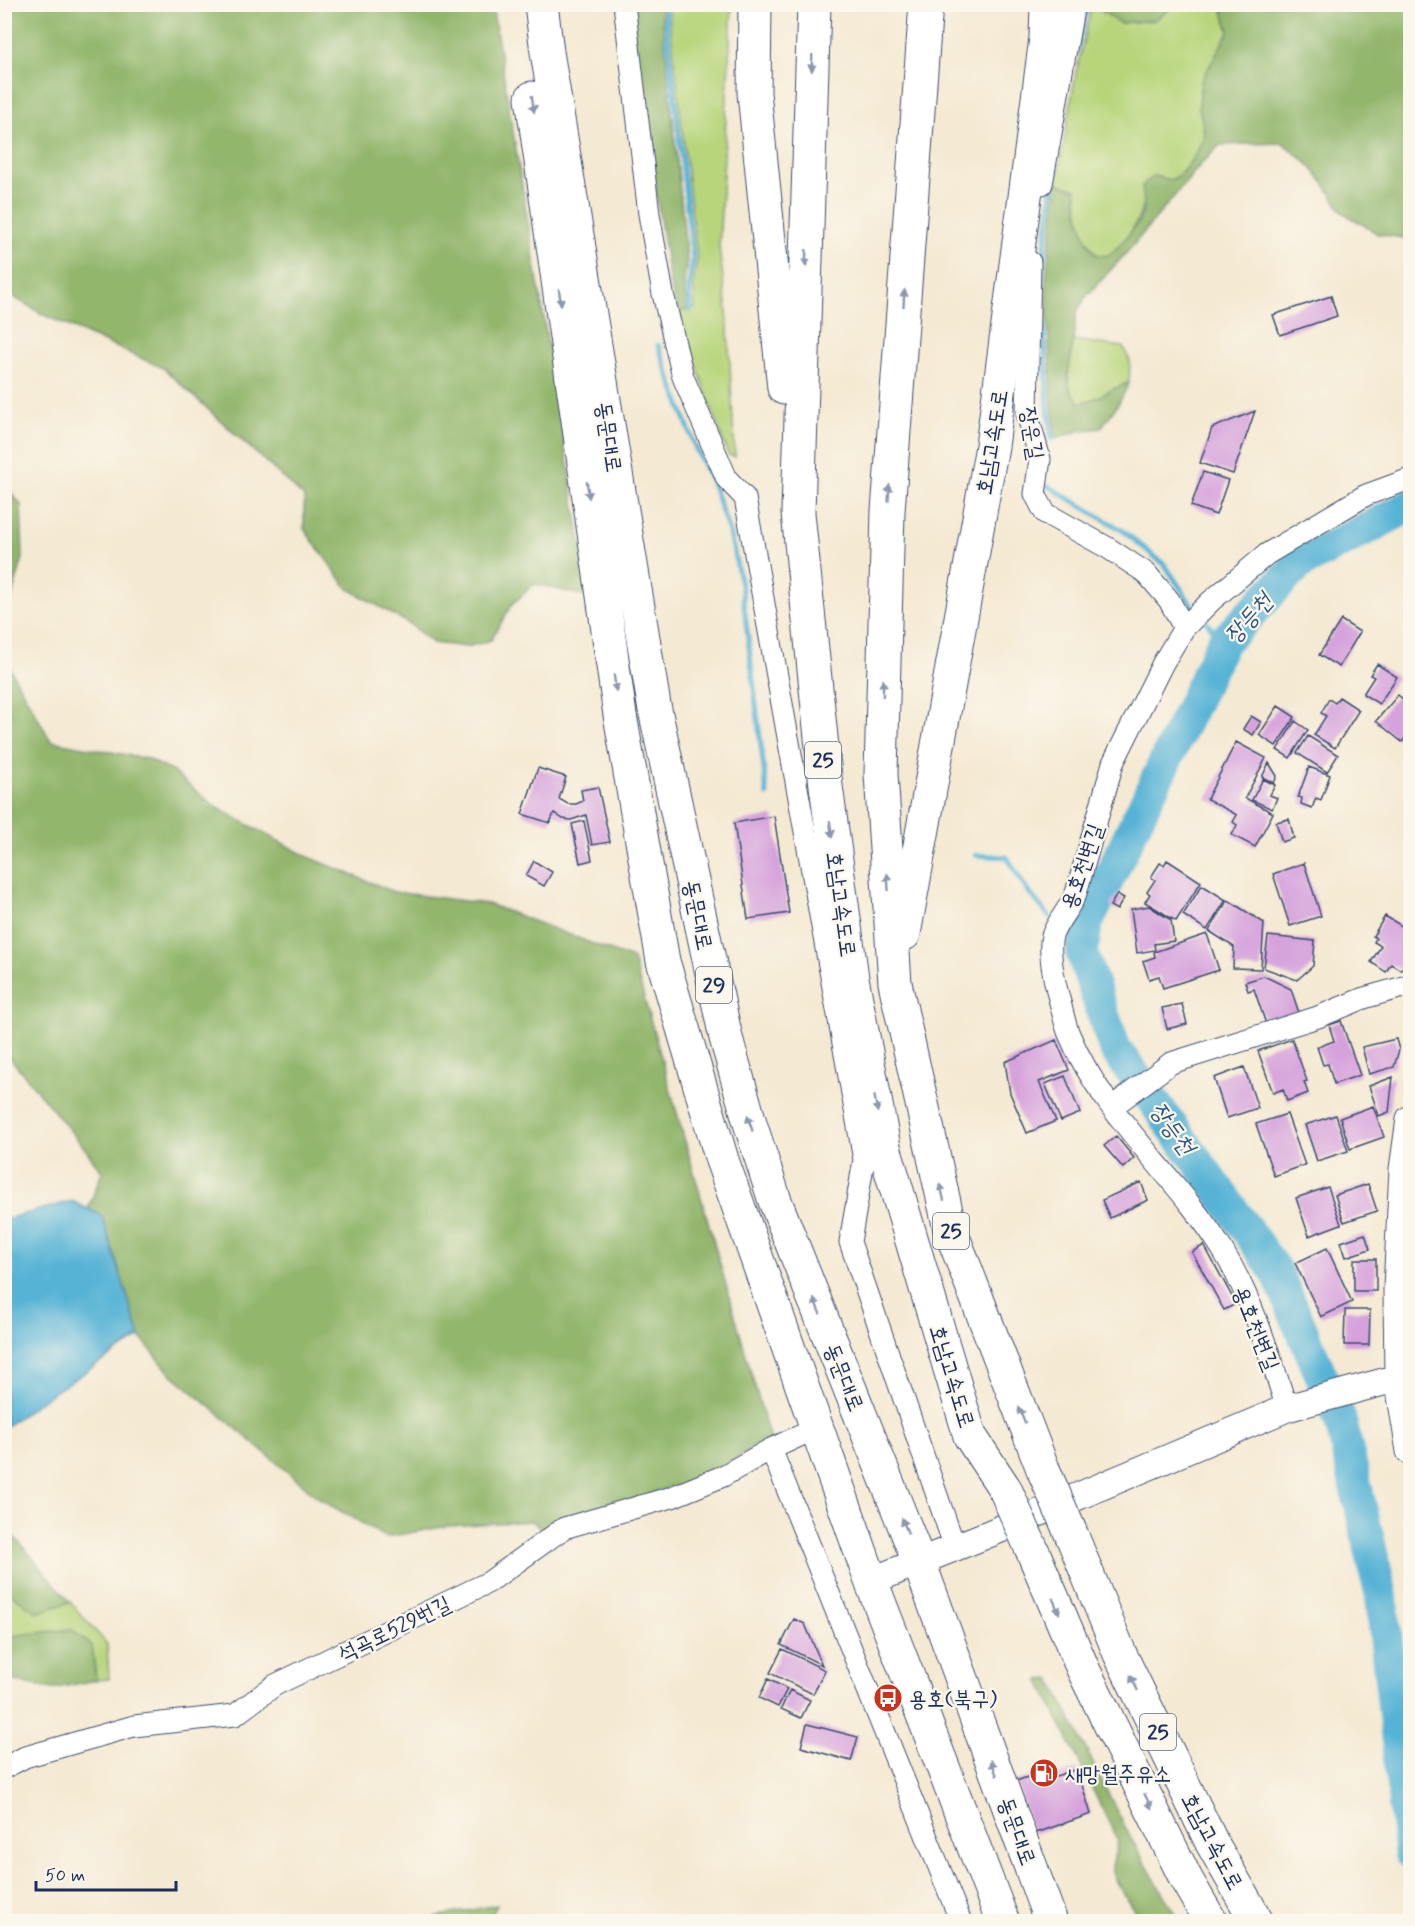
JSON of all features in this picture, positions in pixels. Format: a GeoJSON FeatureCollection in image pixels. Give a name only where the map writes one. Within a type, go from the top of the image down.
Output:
{"type":"FeatureCollection","features":[{"type":"Feature","properties":{"kind":"main road","name":"동문대로"},"geometry":{"type":"LineString","coordinates":[[519,4],[618,703],[663,961],[722,1160],[871,1581],[1003,1922]]}},
{"type":"Feature","properties":{"kind":"main road","name":"동문대로"},"geometry":{"type":"LineString","coordinates":[[541,4],[654,705],[726,1038],[775,1201],[919,1562],[1051,1922]]}},
{"type":"Feature","properties":{"kind":"main road","name":"호남고속도로"},"geometry":{"type":"LineString","coordinates":[[755,4],[754,93],[826,786],[852,978],[884,1147],[970,1436],[1005,1489],[1083,1669],[1186,1879],[1211,1922]]}},
{"type":"Feature","properties":{"kind":"main road","name":"호남고속도로"},"geometry":{"type":"LineString","coordinates":[[814,4],[798,513],[826,786]]}},
{"type":"Feature","properties":{"kind":"main road","name":"호남고속도로"},"geometry":{"type":"LineString","coordinates":[[926,4],[888,511],[881,774],[895,983],[950,1229],[1043,1469],[1120,1654],[1212,1843],[1257,1922]]}},
{"type":"Feature","properties":{"kind":"main road","name":"호남고속도로"},"geometry":{"type":"LineString","coordinates":[[895,983],[992,446],[1046,39],[1047,4]]}},
{"type":"Feature","properties":{"kind":"street"},"geometry":{"type":"LineString","coordinates":[[624,4],[651,226],[663,294],[683,377],[727,479],[745,498],[864,1160],[850,1242],[955,1548]]}},
{"type":"Feature","properties":{"kind":"street","name":"장운길"},"geometry":{"type":"LineString","coordinates":[[1074,4],[1030,255],[1027,413],[1040,459],[1035,494],[1045,513],[1108,548],[1146,573],[1169,600],[1184,628]]}},
{"type":"Feature","properties":{"kind":"street"},"geometry":{"type":"LineString","coordinates":[[1184,628],[1211,601],[1267,554],[1366,495],[1410,480]]}},
{"type":"Feature","properties":{"kind":"street","name":"용호천변길"},"geometry":{"type":"LineString","coordinates":[[1184,628],[1163,663],[1113,763],[1076,892],[1052,938],[1054,982],[1069,1033],[1088,1072],[1116,1104],[1221,1248],[1260,1325],[1294,1406]]}},
{"type":"Feature","properties":{"kind":"street"},"geometry":{"type":"LineString","coordinates":[[1116,1104],[1171,1063],[1318,1017],[1364,998],[1410,985]]}},
{"type":"Feature","properties":{"kind":"street"},"geometry":{"type":"LineString","coordinates":[[1410,1119],[1403,1169],[1398,1245],[1398,1388],[1410,1451]]}},
{"type":"Feature","properties":{"kind":"street"},"geometry":{"type":"LineString","coordinates":[[871,1581],[1294,1406],[1398,1388]]}},
{"type":"Feature","properties":{"kind":"street","name":"석곡로529번길"},"geometry":{"type":"LineString","coordinates":[[4,1768],[25,1757],[134,1725],[235,1715],[275,1685],[489,1582],[564,1527],[672,1497],[723,1476],[771,1449],[817,1428]]}},
{"type":"Feature","properties":{"kind":"street"},"geometry":{"type":"LineString","coordinates":[[771,1449],[961,1922]]}},
{"type":"Feature","properties":{"kind":"green space"},"geometry":{"type":"Polygon","coordinates":[[[5,5],[492,5],[590,597],[535,584],[512,604],[491,640],[467,647],[433,643],[408,623],[347,588],[304,529],[304,497],[163,368],[42,314],[5,292],[5,5]]]}},
{"type":"Feature","properties":{"kind":"green space"},"geometry":{"type":"Polygon","coordinates":[[[628,5],[661,5],[687,259],[684,283],[687,310],[678,312],[670,285],[628,5]]]}},
{"type":"Feature","properties":{"kind":"green space"},"geometry":{"type":"Polygon","coordinates":[[[668,5],[732,5],[719,248],[727,311],[735,457],[728,455],[678,312],[695,308],[693,284],[697,259],[668,5]]]}},
{"type":"Feature","properties":{"kind":"green space"},"geometry":{"type":"Polygon","coordinates":[[[1092,5],[1120,23],[1154,20],[1176,5],[1213,5],[1223,11],[1229,31],[1201,82],[1199,107],[1204,130],[1203,139],[1195,156],[1179,176],[1170,180],[1153,176],[1142,210],[1131,231],[1125,240],[1107,256],[1095,254],[1086,238],[1079,215],[1076,189],[1057,183],[1076,72],[1092,5]]]}},
{"type":"Feature","properties":{"kind":"green space"},"geometry":{"type":"Polygon","coordinates":[[[1093,5],[1176,5],[1154,20],[1120,23],[1093,5]]]}},
{"type":"Feature","properties":{"kind":"green space"},"geometry":{"type":"Polygon","coordinates":[[[1213,5],[1410,5],[1410,239],[1378,234],[1342,212],[1327,187],[1308,164],[1283,143],[1220,145],[1085,298],[1077,311],[1068,376],[1070,390],[1080,403],[1129,383],[1120,401],[1101,428],[1078,431],[1056,439],[1052,407],[1046,278],[1057,183],[1076,189],[1079,215],[1086,238],[1095,254],[1107,256],[1128,236],[1141,217],[1144,205],[1142,186],[1153,176],[1171,180],[1179,176],[1195,156],[1203,139],[1204,130],[1199,107],[1201,82],[1229,31],[1223,11],[1213,5]]]}},
{"type":"Feature","properties":{"kind":"green space"},"geometry":{"type":"Polygon","coordinates":[[[1073,340],[1123,347],[1130,361],[1129,383],[1080,403],[1070,390],[1068,376],[1073,340]]]}},
{"type":"Feature","properties":{"kind":"green space"},"geometry":{"type":"Polygon","coordinates":[[[5,485],[21,505],[23,558],[5,620],[5,485]]]}},
{"type":"Feature","properties":{"kind":"green space"},"geometry":{"type":"Polygon","coordinates":[[[4,658],[51,741],[148,759],[173,772],[214,806],[306,856],[394,892],[488,904],[633,959],[770,1439],[718,1470],[548,1532],[531,1521],[448,1526],[386,1537],[321,1500],[170,1373],[140,1337],[102,1216],[88,1209],[102,1172],[5,1052],[4,658]]]}},
{"type":"Feature","properties":{"kind":"green space"},"geometry":{"type":"Polygon","coordinates":[[[4,1528],[19,1542],[70,1602],[37,1613],[5,1589],[4,1528]]]}},
{"type":"Feature","properties":{"kind":"green space"},"geometry":{"type":"Polygon","coordinates":[[[5,1589],[37,1612],[70,1602],[107,1644],[109,1679],[96,1680],[92,1646],[10,1636],[5,1633],[5,1589]]]}},
{"type":"Feature","properties":{"kind":"green space"},"geometry":{"type":"Polygon","coordinates":[[[71,1629],[92,1646],[96,1680],[52,1689],[5,1679],[5,1633],[10,1636],[71,1629]]]}},
{"type":"Feature","properties":{"kind":"green space"},"geometry":{"type":"Polygon","coordinates":[[[1051,1679],[1130,1837],[1179,1921],[1141,1921],[1116,1882],[1112,1866],[1118,1841],[1039,1680],[1051,1679]]]}},
{"type":"Feature","properties":{"kind":"green space"},"geometry":{"type":"Polygon","coordinates":[[[497,1905],[489,1921],[430,1921],[435,1917],[497,1905]]]}},
{"type":"Feature","properties":{"kind":"water"},"geometry":{"type":"Polygon","coordinates":[[[72,1201],[102,1216],[140,1337],[45,1398],[5,1427],[5,1219],[72,1201]]]}},
{"type":"Feature","properties":{"kind":"building"},"geometry":{"type":"Polygon","coordinates":[[[1331,296],[1337,316],[1280,335],[1273,315],[1331,296]]]}},
{"type":"Feature","properties":{"kind":"building"},"geometry":{"type":"Polygon","coordinates":[[[1255,411],[1233,474],[1200,463],[1212,428],[1255,411]]]}},
{"type":"Feature","properties":{"kind":"building"},"geometry":{"type":"Polygon","coordinates":[[[1203,472],[1228,480],[1216,515],[1191,506],[1203,472]]]}},
{"type":"Feature","properties":{"kind":"building"},"geometry":{"type":"Polygon","coordinates":[[[1341,620],[1360,632],[1339,667],[1319,655],[1341,620]]]}},
{"type":"Feature","properties":{"kind":"building"},"geometry":{"type":"Polygon","coordinates":[[[1377,664],[1397,677],[1379,704],[1363,694],[1374,677],[1370,675],[1377,664]]]}},
{"type":"Feature","properties":{"kind":"building"},"geometry":{"type":"Polygon","coordinates":[[[1398,695],[1410,705],[1410,732],[1402,742],[1376,721],[1398,695]]]}},
{"type":"Feature","properties":{"kind":"building"},"geometry":{"type":"Polygon","coordinates":[[[1339,697],[1359,710],[1335,748],[1314,735],[1326,716],[1321,713],[1329,699],[1335,703],[1339,697]]]}},
{"type":"Feature","properties":{"kind":"building"},"geometry":{"type":"Polygon","coordinates":[[[1278,706],[1295,717],[1276,746],[1259,735],[1278,706]]]}},
{"type":"Feature","properties":{"kind":"building"},"geometry":{"type":"Polygon","coordinates":[[[1251,716],[1261,722],[1253,735],[1243,729],[1251,716]]]}},
{"type":"Feature","properties":{"kind":"building"},"geometry":{"type":"Polygon","coordinates":[[[1295,721],[1308,730],[1290,758],[1277,750],[1295,721]]]}},
{"type":"Feature","properties":{"kind":"building"},"geometry":{"type":"Polygon","coordinates":[[[1308,736],[1338,755],[1327,772],[1297,753],[1308,736]]]}},
{"type":"Feature","properties":{"kind":"building"},"geometry":{"type":"Polygon","coordinates":[[[1236,742],[1266,758],[1245,798],[1273,813],[1255,847],[1232,835],[1237,825],[1233,822],[1237,815],[1207,799],[1236,742]]]}},
{"type":"Feature","properties":{"kind":"building"},"geometry":{"type":"Polygon","coordinates":[[[1269,763],[1277,776],[1274,783],[1262,777],[1269,763]]]}},
{"type":"Feature","properties":{"kind":"building"},"geometry":{"type":"Polygon","coordinates":[[[1309,767],[1330,775],[1321,800],[1316,798],[1312,808],[1301,804],[1302,798],[1298,797],[1309,767]]]}},
{"type":"Feature","properties":{"kind":"building"},"geometry":{"type":"Polygon","coordinates":[[[538,768],[566,777],[559,799],[568,804],[583,801],[581,790],[598,787],[610,842],[592,845],[586,815],[571,820],[563,819],[554,813],[550,823],[522,814],[538,768]]]}},
{"type":"Feature","properties":{"kind":"building"},"geometry":{"type":"Polygon","coordinates":[[[1263,779],[1275,785],[1270,795],[1277,798],[1272,809],[1252,800],[1263,779]]]}},
{"type":"Feature","properties":{"kind":"building"},"geometry":{"type":"Polygon","coordinates":[[[774,816],[789,913],[748,919],[734,823],[774,816]]]}},
{"type":"Feature","properties":{"kind":"building"},"geometry":{"type":"Polygon","coordinates":[[[1289,819],[1294,838],[1282,842],[1276,822],[1289,819]]]}},
{"type":"Feature","properties":{"kind":"building"},"geometry":{"type":"Polygon","coordinates":[[[584,821],[592,860],[580,863],[572,824],[584,821]]]}},
{"type":"Feature","properties":{"kind":"building"},"geometry":{"type":"Polygon","coordinates":[[[1167,860],[1201,882],[1176,921],[1145,902],[1150,894],[1147,892],[1155,880],[1151,877],[1160,863],[1164,865],[1167,860]]]}},
{"type":"Feature","properties":{"kind":"building"},"geometry":{"type":"Polygon","coordinates":[[[534,861],[552,872],[544,886],[526,876],[534,861]]]}},
{"type":"Feature","properties":{"kind":"building"},"geometry":{"type":"Polygon","coordinates":[[[1304,863],[1321,916],[1290,926],[1273,874],[1304,863]]]}},
{"type":"Feature","properties":{"kind":"building"},"geometry":{"type":"Polygon","coordinates":[[[1202,885],[1226,900],[1207,930],[1183,915],[1202,885]]]}},
{"type":"Feature","properties":{"kind":"building"},"geometry":{"type":"Polygon","coordinates":[[[1117,894],[1124,898],[1117,910],[1110,906],[1117,894]]]}},
{"type":"Feature","properties":{"kind":"building"},"geometry":{"type":"Polygon","coordinates":[[[1228,900],[1264,923],[1261,969],[1233,968],[1234,947],[1209,931],[1228,900]]]}},
{"type":"Feature","properties":{"kind":"building"},"geometry":{"type":"Polygon","coordinates":[[[1149,906],[1171,920],[1174,941],[1154,944],[1155,950],[1137,953],[1131,909],[1149,906]]]}},
{"type":"Feature","properties":{"kind":"building"},"geometry":{"type":"Polygon","coordinates":[[[1385,916],[1410,931],[1410,954],[1401,970],[1391,964],[1386,972],[1371,962],[1381,946],[1374,942],[1376,938],[1373,936],[1385,916]]]}},
{"type":"Feature","properties":{"kind":"building"},"geometry":{"type":"Polygon","coordinates":[[[1207,934],[1219,970],[1163,988],[1159,976],[1149,979],[1143,961],[1155,957],[1154,952],[1207,934]]]}},
{"type":"Feature","properties":{"kind":"building"},"geometry":{"type":"Polygon","coordinates":[[[1268,936],[1315,941],[1313,966],[1297,980],[1264,968],[1268,936]]]}},
{"type":"Feature","properties":{"kind":"building"},"geometry":{"type":"Polygon","coordinates":[[[1264,976],[1291,989],[1299,1013],[1266,1024],[1254,989],[1248,991],[1245,982],[1264,976]]]}},
{"type":"Feature","properties":{"kind":"building"},"geometry":{"type":"Polygon","coordinates":[[[1182,1004],[1187,1024],[1167,1029],[1162,1008],[1182,1004]]]}},
{"type":"Feature","properties":{"kind":"building"},"geometry":{"type":"Polygon","coordinates":[[[1341,1021],[1360,1075],[1334,1084],[1328,1064],[1323,1065],[1317,1047],[1334,1041],[1329,1025],[1341,1021]]]}},
{"type":"Feature","properties":{"kind":"building"},"geometry":{"type":"Polygon","coordinates":[[[1292,1039],[1307,1081],[1304,1082],[1308,1093],[1287,1101],[1283,1089],[1273,1093],[1258,1051],[1292,1039]]]}},
{"type":"Feature","properties":{"kind":"building"},"geometry":{"type":"Polygon","coordinates":[[[1396,1039],[1399,1050],[1394,1067],[1369,1074],[1362,1047],[1396,1039]]]}},
{"type":"Feature","properties":{"kind":"building"},"geometry":{"type":"Polygon","coordinates":[[[1056,1040],[1069,1070],[1039,1082],[1056,1121],[1027,1133],[1010,1093],[1005,1062],[1056,1040]]]}},
{"type":"Feature","properties":{"kind":"building"},"geometry":{"type":"Polygon","coordinates":[[[1244,1067],[1258,1108],[1227,1118],[1214,1078],[1244,1067]]]}},
{"type":"Feature","properties":{"kind":"building"},"geometry":{"type":"Polygon","coordinates":[[[1065,1076],[1080,1113],[1061,1121],[1045,1084],[1065,1076]]]}},
{"type":"Feature","properties":{"kind":"building"},"geometry":{"type":"Polygon","coordinates":[[[1393,1077],[1389,1112],[1379,1116],[1369,1086],[1393,1077]]]}},
{"type":"Feature","properties":{"kind":"building"},"geometry":{"type":"Polygon","coordinates":[[[1373,1106],[1384,1137],[1350,1149],[1340,1118],[1373,1106]]]}},
{"type":"Feature","properties":{"kind":"building"},"geometry":{"type":"Polygon","coordinates":[[[1287,1114],[1305,1165],[1274,1176],[1256,1124],[1287,1114]]]}},
{"type":"Feature","properties":{"kind":"building"},"geometry":{"type":"Polygon","coordinates":[[[1336,1115],[1348,1151],[1317,1161],[1305,1125],[1336,1115]]]}},
{"type":"Feature","properties":{"kind":"building"},"geometry":{"type":"Polygon","coordinates":[[[1116,1136],[1134,1158],[1123,1168],[1104,1146],[1116,1136]]]}},
{"type":"Feature","properties":{"kind":"building"},"geometry":{"type":"Polygon","coordinates":[[[1141,1182],[1148,1200],[1110,1218],[1102,1200],[1141,1182]]]}},
{"type":"Feature","properties":{"kind":"building"},"geometry":{"type":"Polygon","coordinates":[[[1368,1184],[1377,1211],[1344,1222],[1335,1195],[1368,1184]]]}},
{"type":"Feature","properties":{"kind":"building"},"geometry":{"type":"Polygon","coordinates":[[[1328,1187],[1341,1224],[1309,1236],[1296,1198],[1328,1187]]]}},
{"type":"Feature","properties":{"kind":"building"},"geometry":{"type":"Polygon","coordinates":[[[1365,1234],[1370,1249],[1346,1257],[1341,1242],[1365,1234]]]}},
{"type":"Feature","properties":{"kind":"building"},"geometry":{"type":"Polygon","coordinates":[[[1204,1245],[1236,1304],[1224,1310],[1192,1252],[1204,1245]]]}},
{"type":"Feature","properties":{"kind":"building"},"geometry":{"type":"Polygon","coordinates":[[[1327,1248],[1352,1302],[1321,1317],[1295,1263],[1327,1248]]]}},
{"type":"Feature","properties":{"kind":"building"},"geometry":{"type":"Polygon","coordinates":[[[1354,1259],[1376,1259],[1376,1291],[1354,1291],[1354,1259]]]}},
{"type":"Feature","properties":{"kind":"building"},"geometry":{"type":"Polygon","coordinates":[[[1345,1310],[1370,1310],[1369,1345],[1344,1345],[1345,1310]]]}},
{"type":"Feature","properties":{"kind":"building"},"geometry":{"type":"Polygon","coordinates":[[[794,1619],[805,1624],[822,1665],[781,1645],[794,1619]]]}},
{"type":"Feature","properties":{"kind":"building"},"geometry":{"type":"Polygon","coordinates":[[[782,1649],[825,1670],[813,1694],[770,1673],[782,1649]]]}},
{"type":"Feature","properties":{"kind":"building"},"geometry":{"type":"Polygon","coordinates":[[[768,1679],[787,1689],[778,1707],[759,1698],[768,1679]]]}},
{"type":"Feature","properties":{"kind":"building"},"geometry":{"type":"Polygon","coordinates":[[[790,1690],[810,1700],[801,1718],[781,1709],[790,1690]]]}},
{"type":"Feature","properties":{"kind":"building"},"geometry":{"type":"Polygon","coordinates":[[[807,1724],[858,1737],[851,1761],[801,1747],[807,1724]]]}},
{"type":"Feature","properties":{"kind":"building"},"geometry":{"type":"Polygon","coordinates":[[[1051,1769],[1053,1777],[1077,1769],[1091,1814],[1033,1834],[1016,1781],[1051,1769]]]}},
{"type":"Feature","properties":{"kind":"waterway"},"geometry":{"type":"LineString","coordinates":[[664,4],[693,259],[689,284],[690,311]]}},
{"type":"Feature","properties":{"kind":"waterway"},"geometry":{"type":"LineString","coordinates":[[1076,52],[1088,4]]}},
{"type":"Feature","properties":{"kind":"waterway"},"geometry":{"type":"LineString","coordinates":[[1052,439],[1048,407],[1041,278],[1054,177]]}},
{"type":"Feature","properties":{"kind":"waterway"},"geometry":{"type":"LineString","coordinates":[[658,345],[696,449],[712,482],[731,538],[742,589],[767,795]]}},
{"type":"Feature","properties":{"kind":"waterway"},"geometry":{"type":"LineString","coordinates":[[1048,486],[1122,530],[1165,565],[1193,607]]}},
{"type":"Feature","properties":{"kind":"waterway","name":"장등천"},"geometry":{"type":"LineString","coordinates":[[1410,506],[1299,564],[1223,642],[1086,925],[1082,953],[1115,1049],[1277,1273],[1340,1419],[1381,1594],[1410,1852]]}},
{"type":"Feature","properties":{"kind":"waterway"},"geometry":{"type":"LineString","coordinates":[[1203,618],[1223,642]]}},
{"type":"Feature","properties":{"kind":"waterway"},"geometry":{"type":"LineString","coordinates":[[976,855],[1007,857],[1027,890],[1049,916]]}},
{"type":"Feature","properties":{"kind":"waterway"},"geometry":{"type":"LineString","coordinates":[[1067,928],[1086,925]]}},
{"type":"Feature","properties":{"kind":"place","name":"용호(북구)"},"geometry":{"type":"Point","coordinates":[888,1698]}},
{"type":"Feature","properties":{"kind":"place","name":"새망월주유소"},"geometry":{"type":"Point","coordinates":[1044,1773]}}]}
